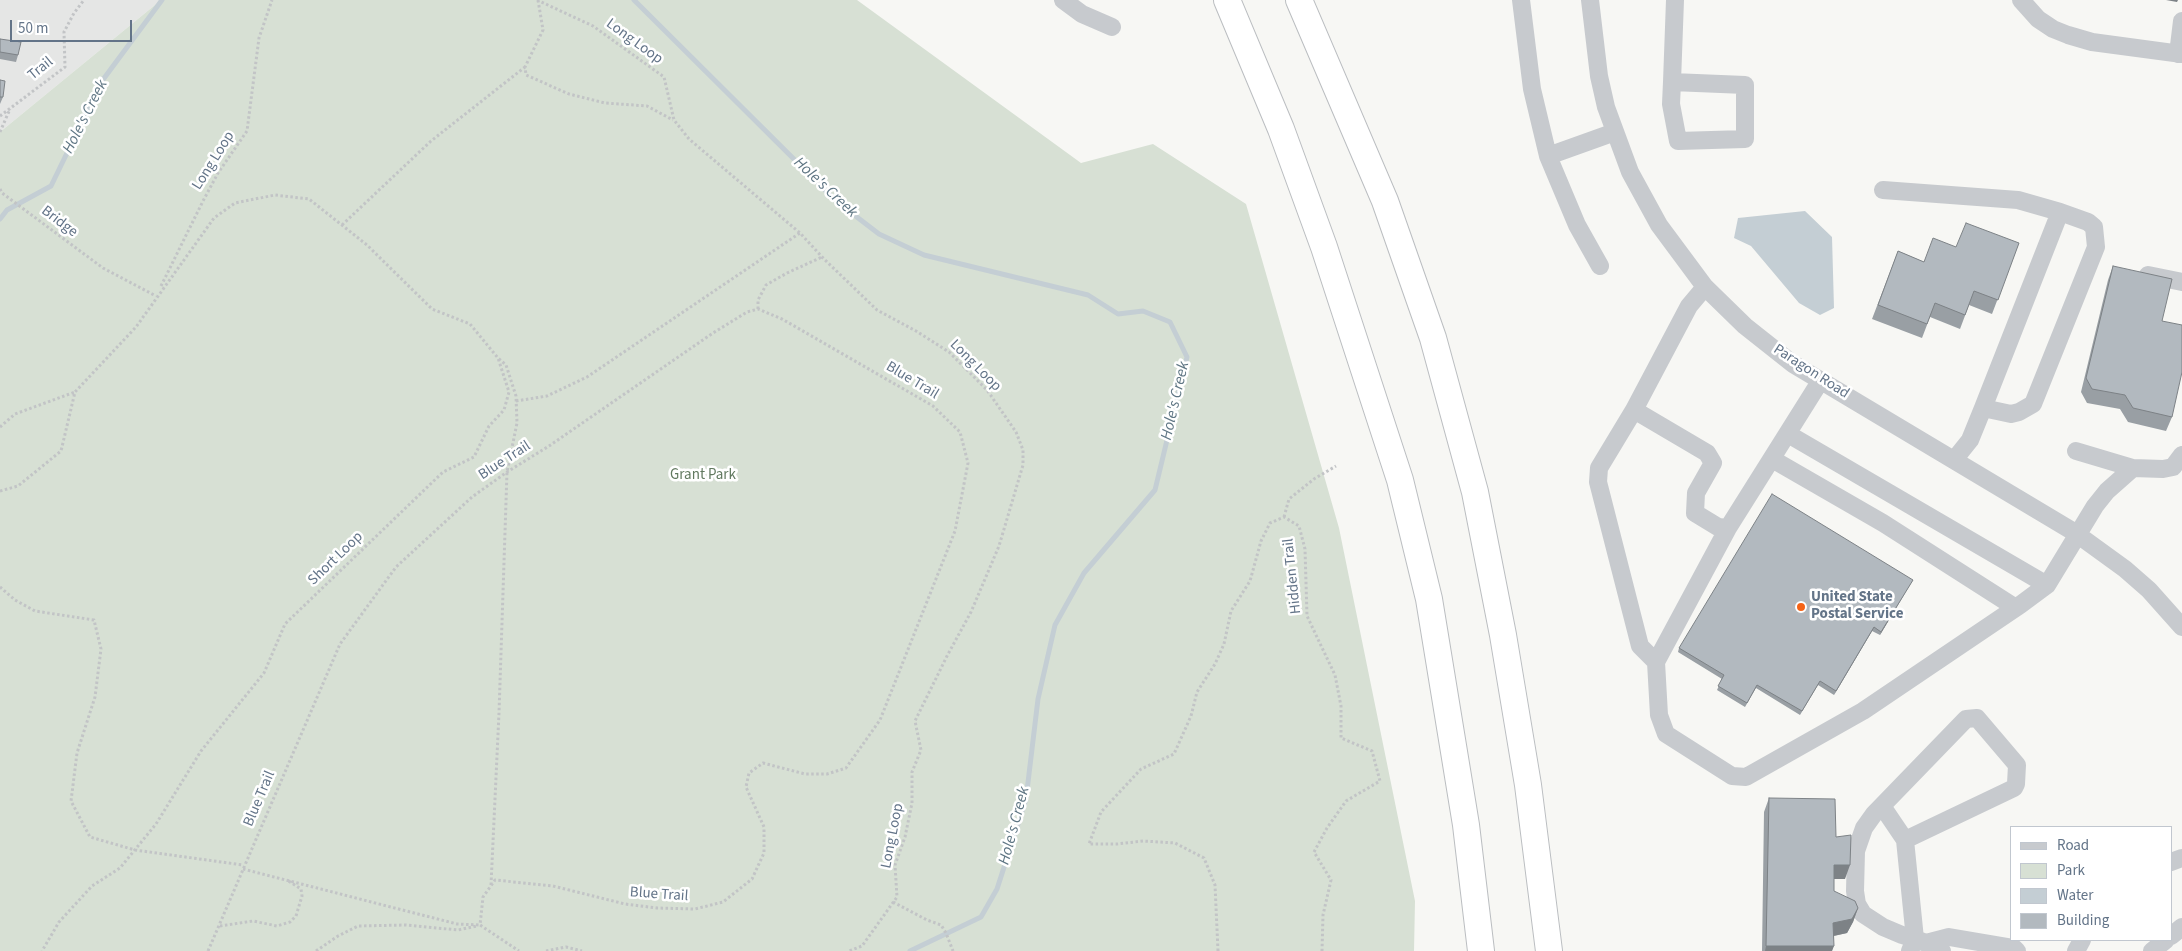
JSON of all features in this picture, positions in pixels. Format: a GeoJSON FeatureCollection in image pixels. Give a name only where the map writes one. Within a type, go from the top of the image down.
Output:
{"type":"FeatureCollection","features":[{"type":"Feature","properties":{"kind":"highway"},"geometry":{"type":"LineString","coordinates":[[1227,0],[1281,129],[1314,219],[1400,480],[1429,599],[1466,825],[1481,951]]}},
{"type":"Feature","properties":{"kind":"highway"},"geometry":{"type":"LineString","coordinates":[[1299,0],[1385,201],[1433,338],[1475,492],[1503,635],[1528,785],[1549,951]]}},
{"type":"Feature","properties":{"kind":"street"},"geometry":{"type":"LineString","coordinates":[[1063,0],[1082,14],[1112,27]]}},
{"type":"Feature","properties":{"kind":"street"},"geometry":{"type":"LineString","coordinates":[[1521,0],[1532,89],[1548,156],[1577,225],[1600,266]]}},
{"type":"Feature","properties":{"kind":"street","name":"Paragon Road"},"geometry":{"type":"LineString","coordinates":[[1590,0],[1599,76],[1615,132],[1630,172],[1644,201],[1659,225],[1705,287],[1745,326],[1778,352],[2077,534],[2125,569],[2148,590],[2182,627]]}},
{"type":"Feature","properties":{"kind":"street"},"geometry":{"type":"LineString","coordinates":[[1672,82],[1745,85],[1745,139],[1678,141],[1671,104],[1675,0]]}},
{"type":"Feature","properties":{"kind":"street"},"geometry":{"type":"LineString","coordinates":[[2020,0],[2038,19],[2052,29],[2068,35],[2092,42],[2180,54],[2182,21]]}},
{"type":"Feature","properties":{"kind":"street"},"geometry":{"type":"LineString","coordinates":[[1548,156],[1615,132]]}},
{"type":"Feature","properties":{"kind":"street"},"geometry":{"type":"LineString","coordinates":[[1883,190],[2018,200],[2060,212],[2088,222],[2094,227],[2096,246],[2034,404],[2011,414],[1983,408]]}},
{"type":"Feature","properties":{"kind":"street"},"geometry":{"type":"LineString","coordinates":[[1954,460],[1970,440],[2060,212]]}},
{"type":"Feature","properties":{"kind":"street"},"geometry":{"type":"LineString","coordinates":[[2129,270],[2182,282]]}},
{"type":"Feature","properties":{"kind":"street"},"geometry":{"type":"LineString","coordinates":[[1656,662],[1640,646],[1598,482],[1599,468],[1634,410],[1689,306],[1705,287]]}},
{"type":"Feature","properties":{"kind":"street"},"geometry":{"type":"LineString","coordinates":[[1822,380],[1728,528],[1656,662],[1659,715],[1666,734],[1732,776],[1746,777],[1863,711],[2047,585],[2095,506],[2107,491],[2133,468]]}},
{"type":"Feature","properties":{"kind":"street"},"geometry":{"type":"LineString","coordinates":[[1634,410],[1706,453],[1713,463],[1696,493],[1695,513],[1718,527],[1728,528]]}},
{"type":"Feature","properties":{"kind":"street"},"geometry":{"type":"LineString","coordinates":[[1788,434],[2047,585]]}},
{"type":"Feature","properties":{"kind":"street"},"geometry":{"type":"LineString","coordinates":[[2076,451],[2133,468],[2163,469],[2173,467],[2182,455]]}},
{"type":"Feature","properties":{"kind":"street"},"geometry":{"type":"LineString","coordinates":[[1772,459],[1883,524],[2016,608]]}},
{"type":"Feature","properties":{"kind":"street"},"geometry":{"type":"LineString","coordinates":[[1905,840],[2014,788],[2018,774],[2017,764],[1977,718],[1966,719],[1882,806],[1864,828],[1856,851],[1855,891],[1857,904],[1863,914],[1883,928],[1917,944],[1942,951]]}},
{"type":"Feature","properties":{"kind":"street"},"geometry":{"type":"LineString","coordinates":[[1882,806],[1905,840],[1917,944]]}},
{"type":"Feature","properties":{"kind":"street"},"geometry":{"type":"LineString","coordinates":[[2172,935],[2182,927]]}},
{"type":"Feature","properties":{"kind":"street"},"geometry":{"type":"LineString","coordinates":[[1917,944],[1948,937],[2014,948],[2017,951]]}},
{"type":"Feature","properties":{"kind":"street"},"geometry":{"type":"LineString","coordinates":[[2152,951],[2165,941]]}},
{"type":"Feature","properties":{"kind":"path","name":"Trail"},"geometry":{"type":"LineString","coordinates":[[0,116],[65,67],[64,32],[74,13],[84,0]]}},
{"type":"Feature","properties":{"kind":"path","name":"Long Loop"},"geometry":{"type":"LineString","coordinates":[[156,296],[210,187],[247,131],[259,38],[272,0]]}},
{"type":"Feature","properties":{"kind":"path"},"geometry":{"type":"LineString","coordinates":[[342,225],[431,141],[525,67],[543,30],[537,0]]}},
{"type":"Feature","properties":{"kind":"path","name":"Long Loop"},"geometry":{"type":"LineString","coordinates":[[537,0],[593,26],[664,78],[674,120],[689,138],[800,233],[877,310],[949,352],[987,390],[1016,432],[1023,450],[1023,465],[999,546],[971,612],[915,721],[921,750],[912,772],[912,803],[905,837],[895,865],[897,897],[862,946],[849,951]]}},
{"type":"Feature","properties":{"kind":"path"},"geometry":{"type":"LineString","coordinates":[[525,67],[526,75],[569,94],[605,103],[647,106],[674,120]]}},
{"type":"Feature","properties":{"kind":"path"},"geometry":{"type":"LineString","coordinates":[[0,132],[10,108]]}},
{"type":"Feature","properties":{"kind":"path","name":"Bridge"},"geometry":{"type":"LineString","coordinates":[[1,191],[103,268],[156,296]]}},
{"type":"Feature","properties":{"kind":"path","name":"Short Loop"},"geometry":{"type":"LineString","coordinates":[[42,951],[59,922],[92,886],[120,868],[156,824],[201,751],[264,673],[285,624],[443,472],[474,457],[489,426],[504,410],[509,392],[498,358],[470,324],[432,309],[367,245],[309,199],[274,195],[235,203],[214,218],[156,296]]}},
{"type":"Feature","properties":{"kind":"path"},"geometry":{"type":"LineString","coordinates":[[516,401],[547,396],[588,377],[800,233]]}},
{"type":"Feature","properties":{"kind":"path"},"geometry":{"type":"LineString","coordinates":[[758,309],[758,300],[766,286],[787,273],[822,257]]}},
{"type":"Feature","properties":{"kind":"path"},"geometry":{"type":"LineString","coordinates":[[0,427],[15,414],[75,392],[136,327],[156,296]]}},
{"type":"Feature","properties":{"kind":"path","name":"Blue Trail"},"geometry":{"type":"LineString","coordinates":[[208,951],[340,644],[396,567],[472,497],[507,472],[549,446],[713,333],[747,312],[758,309],[782,319],[933,406],[960,432],[968,463],[954,531],[880,720],[846,768],[827,774],[805,774],[763,763],[749,774],[746,787],[764,827],[764,853],[752,879],[723,902],[694,909],[657,908],[625,904],[553,886],[528,883],[495,880],[491,886]]}},
{"type":"Feature","properties":{"kind":"path"},"geometry":{"type":"LineString","coordinates":[[480,925],[483,897],[491,886],[507,472],[517,423],[516,401],[506,365],[498,358]]}},
{"type":"Feature","properties":{"kind":"path"},"geometry":{"type":"LineString","coordinates":[[0,491],[18,486],[61,451],[75,392]]}},
{"type":"Feature","properties":{"kind":"path"},"geometry":{"type":"LineString","coordinates":[[1284,517],[1289,499],[1314,479],[1336,466]]}},
{"type":"Feature","properties":{"kind":"path","name":"Hidden Trail"},"geometry":{"type":"LineString","coordinates":[[1218,951],[1215,885],[1204,858],[1175,843],[1143,840],[1117,844],[1089,844],[1101,812],[1141,769],[1174,754],[1191,716],[1197,692],[1215,664],[1224,644],[1231,611],[1250,581],[1261,541],[1270,523],[1284,517],[1299,526],[1305,549],[1307,616],[1335,675],[1341,706],[1341,738],[1372,751],[1380,781],[1346,801],[1327,828],[1314,852],[1331,880],[1323,914],[1322,951]]}},
{"type":"Feature","properties":{"kind":"path"},"geometry":{"type":"LineString","coordinates":[[0,587],[15,600],[34,611],[94,620],[101,649],[97,688],[77,753],[70,802],[90,837],[135,850],[243,867],[457,924],[480,925],[519,951]]}},
{"type":"Feature","properties":{"kind":"path"},"geometry":{"type":"LineString","coordinates":[[219,926],[253,921],[277,926],[290,922],[296,916],[302,896],[301,889],[285,879]]}},
{"type":"Feature","properties":{"kind":"path"},"geometry":{"type":"LineString","coordinates":[[893,902],[927,920],[941,925],[953,951]]}},
{"type":"Feature","properties":{"kind":"path"},"geometry":{"type":"LineString","coordinates":[[316,951],[338,936],[358,926],[399,925],[458,930],[480,925]]}},
{"type":"Feature","properties":{"kind":"path"},"geometry":{"type":"LineString","coordinates":[[546,951],[566,947],[582,951]]}},
{"type":"Feature","properties":{"kind":"shaded area"},"geometry":{"type":"Polygon","coordinates":[[[0,0],[161,0],[0,132],[0,0]]]}},
{"type":"Feature","properties":{"kind":"green space","name":"Grant Park"},"geometry":{"type":"Polygon","coordinates":[[[161,0],[857,0],[1081,163],[1153,144],[1246,204],[1339,528],[1415,901],[1414,951],[0,951],[0,132],[161,0]]]}},
{"type":"Feature","properties":{"kind":"water"},"geometry":{"type":"Polygon","coordinates":[[[1805,211],[1832,237],[1834,308],[1820,315],[1799,303],[1751,246],[1734,238],[1738,218],[1805,211]]]}},
{"type":"Feature","properties":{"kind":"building"},"geometry":{"type":"Polygon","coordinates":[[[0,39],[21,42],[18,55],[0,52],[0,39]]]}},
{"type":"Feature","properties":{"kind":"building"},"geometry":{"type":"Polygon","coordinates":[[[0,80],[5,81],[3,97],[0,97],[0,80]]]}},
{"type":"Feature","properties":{"kind":"building"},"geometry":{"type":"Polygon","coordinates":[[[1966,223],[2019,243],[1998,300],[1974,291],[1965,315],[1935,303],[1927,324],[1878,305],[1898,251],[1924,262],[1933,238],[1956,247],[1966,223]]]}},
{"type":"Feature","properties":{"kind":"building"},"geometry":{"type":"Polygon","coordinates":[[[2113,266],[2172,279],[2162,321],[2182,325],[2182,372],[2172,417],[2133,408],[2125,395],[2092,389],[2086,378],[2113,266]]]}},
{"type":"Feature","properties":{"kind":"building","name":"United State Postal Service"},"geometry":{"type":"Polygon","coordinates":[[[1772,494],[1913,580],[1881,632],[1874,627],[1836,691],[1820,681],[1802,711],[1757,685],[1747,703],[1718,686],[1724,675],[1679,648],[1772,494]]]}},
{"type":"Feature","properties":{"kind":"building"},"geometry":{"type":"Polygon","coordinates":[[[1769,798],[1835,799],[1836,837],[1851,835],[1850,865],[1834,865],[1834,891],[1855,901],[1858,908],[1852,919],[1833,923],[1834,946],[1766,946],[1769,798]]]}},
{"type":"Feature","properties":{"kind":"waterway","name":"Hole's Creek"},"geometry":{"type":"LineString","coordinates":[[0,219],[7,210],[51,186],[102,81],[162,0]]}},
{"type":"Feature","properties":{"kind":"waterway","name":"Hole's Creek"},"geometry":{"type":"LineString","coordinates":[[634,0],[836,201],[879,234],[924,255],[1088,295],[1118,314],[1143,311],[1170,322],[1187,357],[1155,490],[1084,573],[1055,625],[1038,699],[1026,799],[997,889],[981,917],[910,951]]}},
{"type":"Feature","properties":{"kind":"place","name":"United State Postal Service"},"geometry":{"type":"Point","coordinates":[1801,607]}}]}
